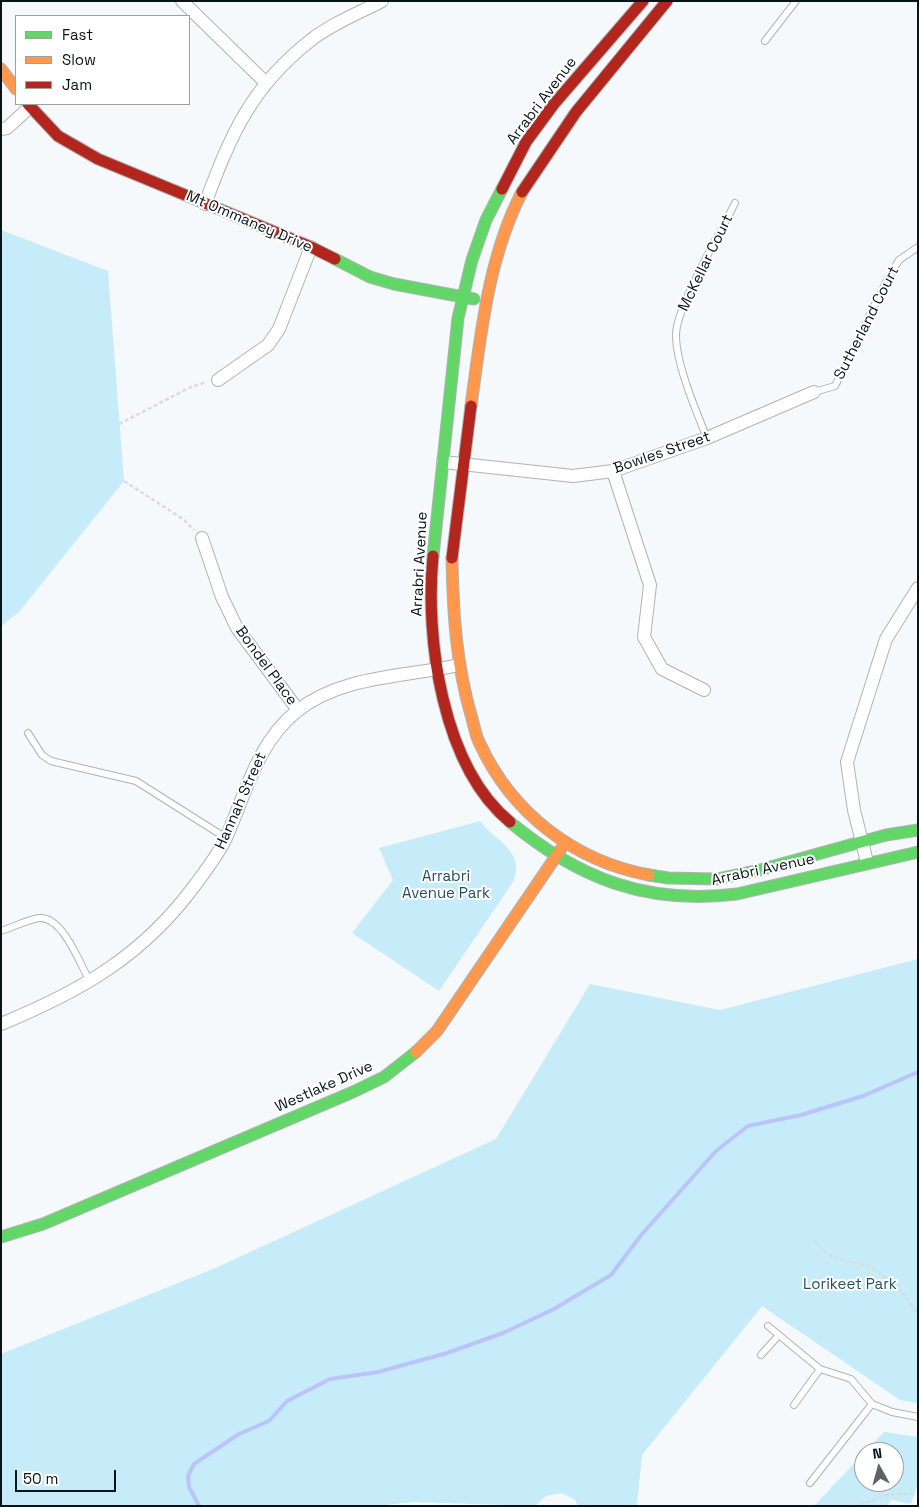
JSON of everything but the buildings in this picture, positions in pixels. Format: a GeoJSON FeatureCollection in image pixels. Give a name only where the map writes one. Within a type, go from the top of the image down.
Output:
{"type":"FeatureCollection","features":[{"type":"Feature","properties":{"kind":"street"},"geometry":{"type":"LineString","coordinates":[[182,1],[266,82]]}},
{"type":"Feature","properties":{"kind":"street"},"geometry":{"type":"LineString","coordinates":[[205,204],[225,149],[238,122],[266,82],[312,39],[382,1]]}},
{"type":"Feature","properties":{"kind":"street","name":"Arrabri Avenue"},"geometry":{"type":"LineString","coordinates":[[643,1],[554,104],[526,142],[486,220],[462,296],[458,318],[431,577],[431,611],[438,670],[449,726],[468,771],[489,801],[519,832],[554,858],[621,886],[657,895],[681,897],[731,895],[867,862],[918,852]]}},
{"type":"Feature","properties":{"kind":"street","name":"Arrabri Avenue"},"geometry":{"type":"LineString","coordinates":[[667,1],[576,112],[521,193],[504,232],[485,300],[452,546],[453,624],[459,665],[479,743],[502,783],[533,819],[565,844],[623,870],[668,878],[717,879],[760,870],[862,842],[918,830]]}},
{"type":"Feature","properties":{"kind":"street"},"geometry":{"type":"LineString","coordinates":[[1,70],[15,88]]}},
{"type":"Feature","properties":{"kind":"street","name":"Mt Ommaney Drive"},"geometry":{"type":"LineString","coordinates":[[1,129],[7,128],[29,105],[58,136],[79,149],[205,204],[311,247],[370,277],[394,284],[485,300]]}},
{"type":"Feature","properties":{"kind":"street"},"geometry":{"type":"LineString","coordinates":[[218,380],[268,345],[279,329],[311,247]]}},
{"type":"Feature","properties":{"kind":"street","name":"Bowles Street"},"geometry":{"type":"LineString","coordinates":[[443,462],[573,476],[613,471],[707,438],[814,392]]}},
{"type":"Feature","properties":{"kind":"street"},"geometry":{"type":"LineString","coordinates":[[613,471],[650,585],[644,637],[662,669],[704,690]]}},
{"type":"Feature","properties":{"kind":"street","name":"Bondel Place"},"geometry":{"type":"LineString","coordinates":[[202,538],[222,597],[237,628],[298,710]]}},
{"type":"Feature","properties":{"kind":"street"},"geometry":{"type":"LineString","coordinates":[[867,862],[854,810],[847,762],[886,639],[916,593]]}},
{"type":"Feature","properties":{"kind":"street","name":"Hannah Street"},"geometry":{"type":"LineString","coordinates":[[1,1024],[90,982],[142,945],[176,912],[219,852],[266,746],[279,727],[298,710],[349,684],[459,665]]}},
{"type":"Feature","properties":{"kind":"street","name":"Westlake Drive"},"geometry":{"type":"LineString","coordinates":[[1,1237],[43,1224],[309,1111],[390,1073],[416,1054],[437,1031],[565,844]]}},
{"type":"Feature","properties":{"kind":"lane"},"geometry":{"type":"LineString","coordinates":[[765,41],[796,1]]}},
{"type":"Feature","properties":{"kind":"lane","name":"McKellar Court"},"geometry":{"type":"LineString","coordinates":[[707,438],[678,353],[676,334],[681,309],[735,203]]}},
{"type":"Feature","properties":{"kind":"lane","name":"Sutherland Court"},"geometry":{"type":"LineString","coordinates":[[814,392],[835,386],[885,284],[899,260],[918,246]]}},
{"type":"Feature","properties":{"kind":"lane"},"geometry":{"type":"LineString","coordinates":[[28,733],[42,755],[51,761],[136,781],[226,838]]}},
{"type":"Feature","properties":{"kind":"lane"},"geometry":{"type":"LineString","coordinates":[[1,931],[39,918],[59,925],[90,982]]}},
{"type":"Feature","properties":{"kind":"lane"},"geometry":{"type":"LineString","coordinates":[[768,1326],[820,1369],[851,1379],[872,1404],[892,1412],[918,1417]]}},
{"type":"Feature","properties":{"kind":"lane"},"geometry":{"type":"LineString","coordinates":[[761,1355],[780,1335]]}},
{"type":"Feature","properties":{"kind":"lane"},"geometry":{"type":"LineString","coordinates":[[794,1404],[820,1369]]}},
{"type":"Feature","properties":{"kind":"lane"},"geometry":{"type":"LineString","coordinates":[[810,1483],[872,1404]]}},
{"type":"Feature","properties":{"kind":"path"},"geometry":{"type":"LineString","coordinates":[[119,424],[191,387],[218,380]]}},
{"type":"Feature","properties":{"kind":"path"},"geometry":{"type":"LineString","coordinates":[[124,481],[183,519],[202,538]]}},
{"type":"Feature","properties":{"kind":"path"},"geometry":{"type":"LineString","coordinates":[[815,1241],[830,1257],[876,1270],[897,1289],[918,1314]]}},
{"type":"Feature","properties":{"kind":"path"},"geometry":{"type":"LineString","coordinates":[[861,1506],[887,1495],[902,1492],[918,1495]]}},
{"type":"Feature","properties":{"kind":"green space"},"geometry":{"type":"Polygon","coordinates":[[[1,230],[108,271],[124,481],[19,612],[1,626],[1,230]]]}},
{"type":"Feature","properties":{"kind":"green space","name":"Arrabri Avenue Park"},"geometry":{"type":"Polygon","coordinates":[[[480,821],[508,848],[516,862],[516,871],[513,882],[439,991],[352,933],[393,880],[379,848],[480,821]]]}},
{"type":"Feature","properties":{"kind":"green space","name":"Lorikeet Park"},"geometry":{"type":"Polygon","coordinates":[[[918,959],[918,1403],[900,1400],[762,1306],[642,1455],[637,1506],[578,1506],[575,1500],[562,1493],[546,1496],[535,1506],[414,1502],[376,1506],[1,1506],[1,1354],[213,1269],[496,1139],[590,984],[720,1010],[918,959]]]}},
{"type":"Feature","properties":{"kind":"green space"},"geometry":{"type":"Polygon","coordinates":[[[884,1432],[918,1437],[918,1483],[911,1504],[891,1500],[887,1506],[814,1506],[854,1464],[854,1492],[904,1492],[904,1442],[874,1442],[884,1432]]]}},
{"type":"Feature","properties":{"kind":"waterway"},"geometry":{"type":"LineString","coordinates":[[199,1506],[189,1487],[188,1476],[194,1464],[239,1434],[269,1421],[287,1401],[330,1379],[378,1372],[447,1353],[503,1333],[552,1310],[611,1275],[642,1234],[716,1151],[748,1126],[801,1115],[863,1096],[918,1072]]}},
{"type":"Feature","properties":{"kind":"traffic: fast"},"geometry":{"type":"LineString","coordinates":[[433,556],[458,318],[472,260],[486,220],[502,189]]}},
{"type":"Feature","properties":{"kind":"traffic: fast"},"geometry":{"type":"LineString","coordinates":[[335,259],[370,277],[394,284],[474,299]]}},
{"type":"Feature","properties":{"kind":"traffic: fast"},"geometry":{"type":"LineString","coordinates":[[510,822],[536,842],[588,873],[616,884],[644,891],[673,895],[737,894],[918,852]]}},
{"type":"Feature","properties":{"kind":"traffic: fast"},"geometry":{"type":"LineString","coordinates":[[649,875],[668,878],[717,879],[760,870],[886,835],[918,830]]}},
{"type":"Feature","properties":{"kind":"traffic: fast"},"geometry":{"type":"LineString","coordinates":[[1,1237],[43,1224],[353,1092],[384,1077],[416,1052]]}},
{"type":"Feature","properties":{"kind":"traffic: slow"},"geometry":{"type":"LineString","coordinates":[[1,69],[15,88]]}},
{"type":"Feature","properties":{"kind":"traffic: slow"},"geometry":{"type":"LineString","coordinates":[[471,406],[487,296],[501,243],[510,217],[522,192]]}},
{"type":"Feature","properties":{"kind":"traffic: slow"},"geometry":{"type":"LineString","coordinates":[[452,558],[454,618],[462,676],[477,737],[493,769],[509,792],[528,812],[548,830],[571,846],[595,858],[649,875]]}},
{"type":"Feature","properties":{"kind":"traffic: slow"},"geometry":{"type":"LineString","coordinates":[[416,1052],[437,1031],[561,849]]}},
{"type":"Feature","properties":{"kind":"traffic: jam"},"geometry":{"type":"LineString","coordinates":[[502,189],[526,142],[554,104],[643,1]]}},
{"type":"Feature","properties":{"kind":"traffic: jam"},"geometry":{"type":"LineString","coordinates":[[522,192],[576,112],[667,1]]}},
{"type":"Feature","properties":{"kind":"traffic: jam"},"geometry":{"type":"LineString","coordinates":[[29,105],[58,136],[98,159],[311,247],[335,259]]}},
{"type":"Feature","properties":{"kind":"traffic: jam"},"geometry":{"type":"LineString","coordinates":[[452,558],[471,406]]}},
{"type":"Feature","properties":{"kind":"traffic: jam"},"geometry":{"type":"LineString","coordinates":[[433,556],[431,589],[432,624],[443,699],[454,735],[468,768],[487,798],[510,822]]}}]}
